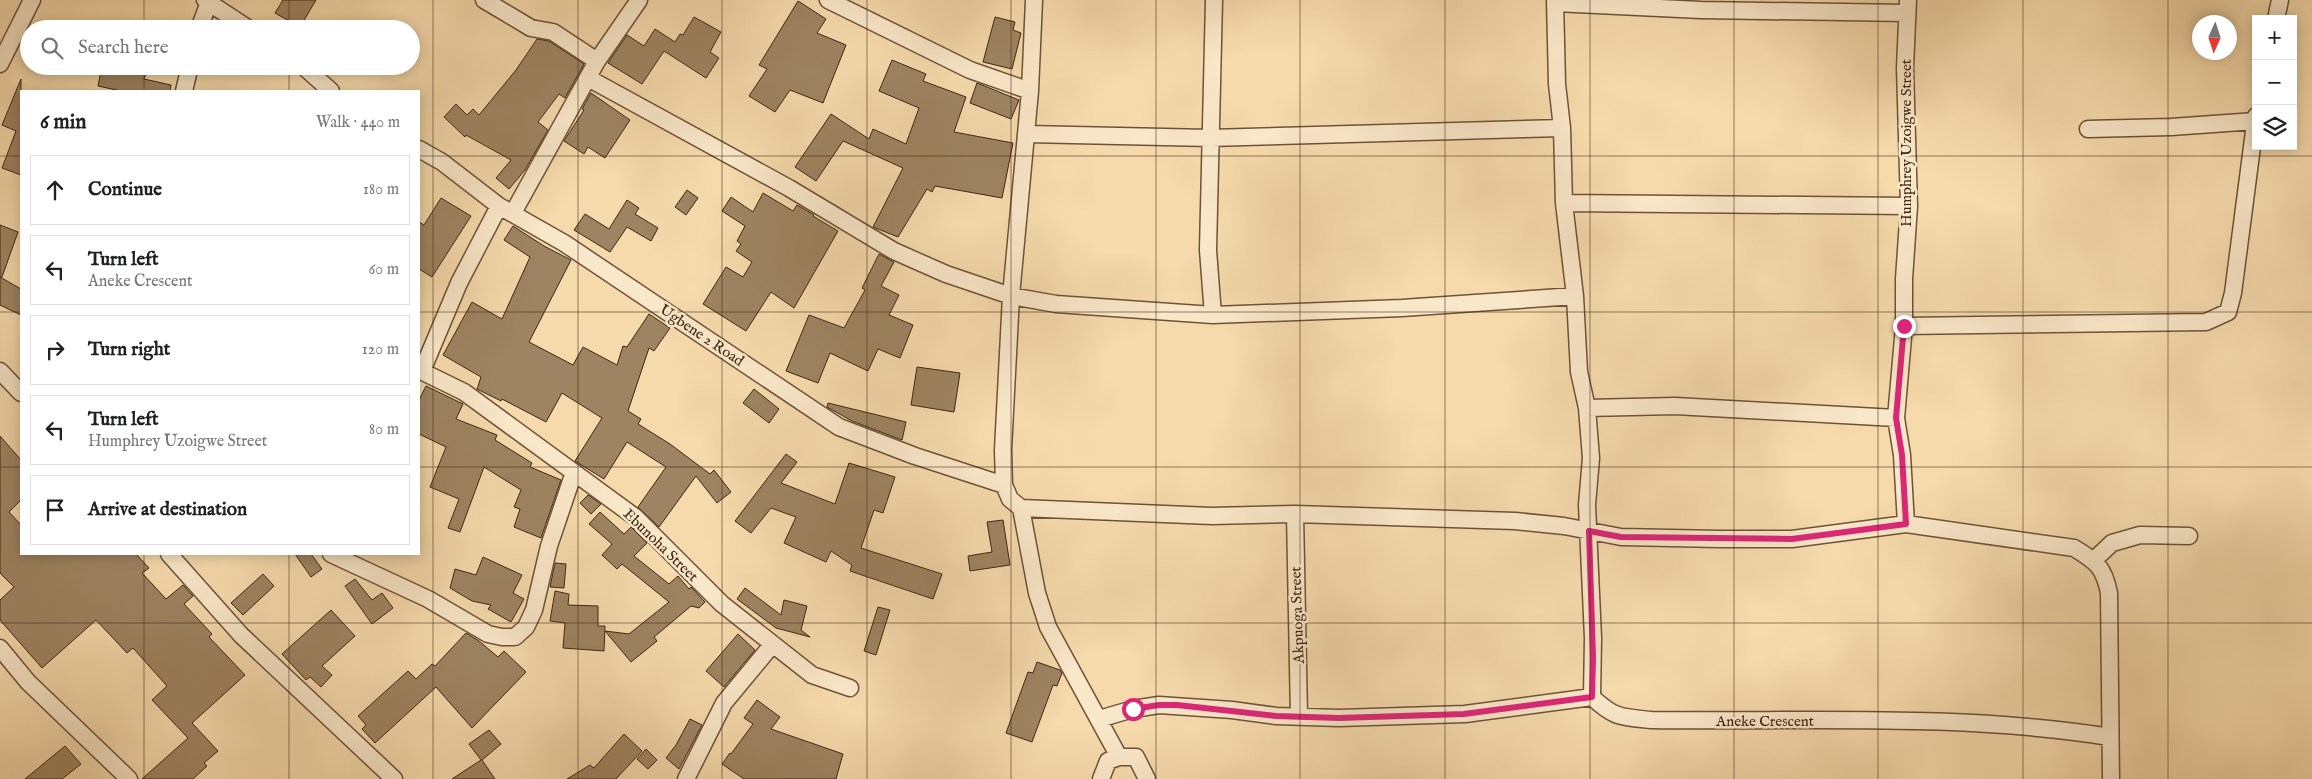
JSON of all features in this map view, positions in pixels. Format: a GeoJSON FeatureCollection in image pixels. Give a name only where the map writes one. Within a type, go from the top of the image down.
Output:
{"type":"FeatureCollection","features":[{"type":"Feature","properties":{"kind":"street"},"geometry":{"type":"LineString","coordinates":[[22,20],[32,0]]}},
{"type":"Feature","properties":{"kind":"street"},"geometry":{"type":"LineString","coordinates":[[484,0],[530,28],[553,32],[597,62]]}},
{"type":"Feature","properties":{"kind":"street"},"geometry":{"type":"LineString","coordinates":[[421,370],[460,283],[597,62],[639,0]]}},
{"type":"Feature","properties":{"kind":"street"},"geometry":{"type":"LineString","coordinates":[[828,0],[970,70],[1030,91]]}},
{"type":"Feature","properties":{"kind":"street"},"geometry":{"type":"LineString","coordinates":[[1034,0],[1027,134],[1011,296],[1003,450],[1004,485],[1010,499],[1021,508],[1212,516],[1295,514],[1515,521],[1621,537],[1792,539],[1906,524],[2074,548],[2094,560],[2106,577],[2109,593],[2111,779]]}},
{"type":"Feature","properties":{"kind":"street"},"geometry":{"type":"LineString","coordinates":[[1213,315],[1208,250],[1214,0]]}},
{"type":"Feature","properties":{"kind":"street"},"geometry":{"type":"LineString","coordinates":[[2277,15],[2280,0]]}},
{"type":"Feature","properties":{"kind":"street"},"geometry":{"type":"LineString","coordinates":[[202,20],[207,1],[236,20]]}},
{"type":"Feature","properties":{"kind":"street"},"geometry":{"type":"LineString","coordinates":[[1099,719],[1133,709],[1159,705],[1232,710],[1276,716],[1339,718],[1464,714],[1592,697],[1593,658],[1587,505],[1591,458],[1587,408],[1578,372],[1575,296],[1564,203],[1562,128],[1557,84],[1555,2],[1701,10],[1908,7]]}},
{"type":"Feature","properties":{"kind":"street","name":"Humphrey Uzoigwe Street"},"geometry":{"type":"LineString","coordinates":[[1906,524],[1902,455],[1896,418],[1904,326],[1904,279],[1909,206],[1905,68],[1908,7]]}},
{"type":"Feature","properties":{"kind":"street"},"geometry":{"type":"LineString","coordinates":[[0,64],[20,24]]}},
{"type":"Feature","properties":{"kind":"street"},"geometry":{"type":"LineString","coordinates":[[184,90],[188,75]]}},
{"type":"Feature","properties":{"kind":"street"},"geometry":{"type":"LineString","coordinates":[[313,75],[330,90]]}},
{"type":"Feature","properties":{"kind":"street"},"geometry":{"type":"LineString","coordinates":[[588,78],[789,188],[894,250],[946,274],[1011,296],[1072,305],[1213,315],[1402,308],[1575,296]]}},
{"type":"Feature","properties":{"kind":"street"},"geometry":{"type":"LineString","coordinates":[[2088,129],[2171,127],[2252,118]]}},
{"type":"Feature","properties":{"kind":"street"},"geometry":{"type":"LineString","coordinates":[[1027,134],[1210,138],[1562,128]]}},
{"type":"Feature","properties":{"kind":"street"},"geometry":{"type":"LineString","coordinates":[[1904,326],[2206,322],[2228,312],[2233,293],[2252,142]]}},
{"type":"Feature","properties":{"kind":"street","name":"Ugbene 2 Road"},"geometry":{"type":"LineString","coordinates":[[420,150],[442,162],[506,209],[597,265],[839,426],[915,456],[1004,485]]}},
{"type":"Feature","properties":{"kind":"street"},"geometry":{"type":"LineString","coordinates":[[1564,203],[1909,206]]}},
{"type":"Feature","properties":{"kind":"street","name":"Ebunoha Street"},"geometry":{"type":"LineString","coordinates":[[421,370],[464,392],[635,517],[722,604],[812,675],[850,688]]}},
{"type":"Feature","properties":{"kind":"street"},"geometry":{"type":"LineString","coordinates":[[0,371],[20,392]]}},
{"type":"Feature","properties":{"kind":"street"},"geometry":{"type":"LineString","coordinates":[[1587,408],[1675,406],[1896,418]]}},
{"type":"Feature","properties":{"kind":"street"},"geometry":{"type":"LineString","coordinates":[[333,555],[428,599],[488,634],[515,637],[526,627],[534,610],[549,546],[574,472]]}},
{"type":"Feature","properties":{"kind":"street"},"geometry":{"type":"LineString","coordinates":[[1021,508],[1037,593],[1048,627],[1119,757]]}},
{"type":"Feature","properties":{"kind":"street","name":"Akpuoga Street"},"geometry":{"type":"LineString","coordinates":[[1295,514],[1299,716]]}},
{"type":"Feature","properties":{"kind":"street"},"geometry":{"type":"LineString","coordinates":[[2094,560],[2112,543],[2140,535],[2189,536]]}},
{"type":"Feature","properties":{"kind":"street"},"geometry":{"type":"LineString","coordinates":[[177,557],[241,636],[394,779]]}},
{"type":"Feature","properties":{"kind":"street"},"geometry":{"type":"LineString","coordinates":[[686,779],[724,703],[772,645]]}},
{"type":"Feature","properties":{"kind":"street"},"geometry":{"type":"LineString","coordinates":[[0,648],[28,682],[129,779]]}},
{"type":"Feature","properties":{"kind":"street","name":"Aneke Crescent"},"geometry":{"type":"LineString","coordinates":[[1592,697],[1605,709],[1618,717],[1651,720],[1947,722],[2060,729],[2110,737]]}},
{"type":"Feature","properties":{"kind":"street"},"geometry":{"type":"LineString","coordinates":[[1101,779],[1108,760],[1119,757],[1136,758],[1147,779]]}},
{"type":"Feature","properties":{"kind":"building"},"geometry":{"type":"Polygon","coordinates":[[[283,0],[316,0],[304,20],[288,20],[275,13],[283,0]]]}},
{"type":"Feature","properties":{"kind":"building"},"geometry":{"type":"Polygon","coordinates":[[[798,1],[826,19],[817,33],[846,45],[823,103],[790,90],[775,112],[749,96],[767,69],[759,65],[798,1]]]}},
{"type":"Feature","properties":{"kind":"building"},"geometry":{"type":"Polygon","coordinates":[[[694,17],[721,32],[710,52],[719,58],[706,78],[664,51],[642,84],[608,63],[627,35],[644,46],[655,29],[675,42],[680,34],[683,35],[694,17]]]}},
{"type":"Feature","properties":{"kind":"building"},"geometry":{"type":"Polygon","coordinates":[[[995,17],[1015,22],[1013,30],[1021,33],[1012,69],[983,62],[995,17]]]}},
{"type":"Feature","properties":{"kind":"building"},"geometry":{"type":"Polygon","coordinates":[[[537,39],[549,41],[584,64],[565,98],[559,94],[538,122],[548,130],[525,170],[509,189],[496,178],[511,160],[466,135],[465,137],[444,117],[456,104],[467,115],[473,109],[479,115],[516,70],[537,39]]]}},
{"type":"Feature","properties":{"kind":"building"},"geometry":{"type":"Polygon","coordinates":[[[892,60],[926,74],[923,81],[966,97],[954,132],[1013,143],[1002,198],[935,186],[932,192],[927,189],[898,237],[873,227],[903,168],[843,141],[816,181],[795,167],[831,114],[869,139],[873,129],[906,144],[919,108],[879,91],[892,60]]]}},
{"type":"Feature","properties":{"kind":"building"},"geometry":{"type":"Polygon","coordinates":[[[100,75],[146,75],[144,79],[171,85],[170,90],[116,90],[98,86],[100,75]]]}},
{"type":"Feature","properties":{"kind":"building"},"geometry":{"type":"Polygon","coordinates":[[[21,79],[20,175],[2,168],[16,131],[2,125],[21,79]]]}},
{"type":"Feature","properties":{"kind":"building"},"geometry":{"type":"Polygon","coordinates":[[[977,83],[1019,100],[1011,119],[970,103],[977,83]]]}},
{"type":"Feature","properties":{"kind":"building"},"geometry":{"type":"Polygon","coordinates":[[[591,93],[630,120],[605,158],[588,147],[584,154],[564,141],[584,110],[582,109],[591,93]]]}},
{"type":"Feature","properties":{"kind":"building"},"geometry":{"type":"Polygon","coordinates":[[[687,190],[698,198],[686,215],[675,207],[687,190]]]}},
{"type":"Feature","properties":{"kind":"building"},"geometry":{"type":"Polygon","coordinates":[[[763,193],[793,211],[797,205],[838,231],[794,308],[771,292],[746,331],[703,304],[726,267],[743,277],[752,262],[736,251],[741,244],[737,241],[745,226],[722,211],[731,197],[753,212],[763,193]]]}},
{"type":"Feature","properties":{"kind":"building"},"geometry":{"type":"Polygon","coordinates":[[[441,198],[471,216],[432,277],[420,270],[420,223],[424,225],[441,198]]]}},
{"type":"Feature","properties":{"kind":"building"},"geometry":{"type":"Polygon","coordinates":[[[627,200],[639,208],[635,214],[658,228],[651,241],[627,227],[610,252],[574,230],[585,214],[609,229],[627,200]]]}},
{"type":"Feature","properties":{"kind":"building"},"geometry":{"type":"Polygon","coordinates":[[[0,225],[18,232],[2,277],[0,277],[0,225]]]}},
{"type":"Feature","properties":{"kind":"building"},"geometry":{"type":"Polygon","coordinates":[[[513,226],[544,246],[571,260],[529,342],[573,365],[583,347],[617,365],[623,346],[627,347],[649,314],[670,328],[654,351],[649,348],[628,411],[641,419],[638,424],[670,444],[710,474],[714,470],[731,492],[717,503],[696,476],[659,527],[638,507],[666,467],[627,442],[604,479],[575,461],[602,418],[562,393],[546,422],[502,399],[501,401],[477,389],[481,377],[443,355],[472,302],[502,319],[530,257],[504,240],[513,226]]]}},
{"type":"Feature","properties":{"kind":"building"},"geometry":{"type":"Polygon","coordinates":[[[879,254],[894,262],[881,286],[899,295],[889,315],[913,325],[900,358],[878,349],[868,371],[830,353],[818,383],[786,371],[809,315],[844,328],[865,290],[862,288],[879,254]]]}},
{"type":"Feature","properties":{"kind":"building"},"geometry":{"type":"Polygon","coordinates":[[[0,277],[20,288],[20,315],[0,305],[0,277]]]}},
{"type":"Feature","properties":{"kind":"building"},"geometry":{"type":"Polygon","coordinates":[[[917,367],[960,373],[954,412],[911,405],[917,367]]]}},
{"type":"Feature","properties":{"kind":"building"},"geometry":{"type":"Polygon","coordinates":[[[426,386],[463,404],[456,419],[497,435],[495,440],[532,463],[530,467],[561,480],[541,538],[514,527],[520,509],[514,507],[521,490],[484,467],[460,532],[448,528],[459,499],[430,487],[446,447],[420,434],[420,398],[426,386]]]}},
{"type":"Feature","properties":{"kind":"building"},"geometry":{"type":"Polygon","coordinates":[[[754,389],[779,409],[769,423],[743,403],[754,389]]]}},
{"type":"Feature","properties":{"kind":"building"},"geometry":{"type":"Polygon","coordinates":[[[828,403],[906,422],[902,440],[852,421],[827,407],[828,403]]]}},
{"type":"Feature","properties":{"kind":"building"},"geometry":{"type":"Polygon","coordinates":[[[0,436],[20,459],[20,501],[9,512],[20,524],[20,555],[137,555],[149,568],[142,573],[166,599],[183,585],[193,596],[184,604],[212,634],[209,637],[245,675],[192,723],[218,751],[204,763],[207,766],[193,779],[142,779],[188,738],[152,700],[167,686],[133,648],[127,653],[96,620],[42,668],[0,620],[0,600],[14,587],[0,573],[0,436]]]}},
{"type":"Feature","properties":{"kind":"building"},"geometry":{"type":"Polygon","coordinates":[[[786,454],[797,462],[781,483],[835,504],[849,463],[895,477],[883,513],[874,510],[861,548],[942,574],[933,599],[850,571],[852,565],[831,551],[826,562],[784,543],[796,517],[771,508],[751,533],[735,521],[786,454]]]}},
{"type":"Feature","properties":{"kind":"building"},"geometry":{"type":"Polygon","coordinates":[[[588,495],[601,504],[591,514],[580,503],[588,495]]]}},
{"type":"Feature","properties":{"kind":"building"},"geometry":{"type":"Polygon","coordinates":[[[600,512],[624,534],[631,527],[647,543],[634,556],[669,584],[678,576],[689,589],[691,587],[705,602],[699,608],[691,606],[654,637],[657,641],[631,662],[605,631],[629,634],[669,602],[622,564],[617,569],[602,555],[612,544],[589,524],[600,512]]]}},
{"type":"Feature","properties":{"kind":"building"},"geometry":{"type":"Polygon","coordinates":[[[1003,520],[1010,565],[970,571],[968,556],[992,552],[987,522],[1003,520]]]}},
{"type":"Feature","properties":{"kind":"building"},"geometry":{"type":"Polygon","coordinates":[[[296,555],[312,555],[322,569],[311,577],[296,555]]]}},
{"type":"Feature","properties":{"kind":"building"},"geometry":{"type":"Polygon","coordinates":[[[483,557],[522,575],[513,593],[524,599],[511,622],[488,609],[491,605],[472,601],[450,588],[455,569],[476,575],[483,557]]]}},
{"type":"Feature","properties":{"kind":"building"},"geometry":{"type":"Polygon","coordinates":[[[555,563],[566,564],[564,588],[550,587],[555,563]]]}},
{"type":"Feature","properties":{"kind":"building"},"geometry":{"type":"Polygon","coordinates":[[[263,574],[274,586],[243,615],[231,603],[263,574]]]}},
{"type":"Feature","properties":{"kind":"building"},"geometry":{"type":"Polygon","coordinates":[[[355,579],[372,600],[382,593],[393,608],[372,624],[345,586],[355,579]]]}},
{"type":"Feature","properties":{"kind":"building"},"geometry":{"type":"Polygon","coordinates":[[[745,588],[781,615],[784,600],[807,606],[801,630],[810,637],[776,628],[737,599],[745,588]]]}},
{"type":"Feature","properties":{"kind":"building"},"geometry":{"type":"Polygon","coordinates":[[[555,591],[569,594],[568,605],[598,606],[598,626],[605,626],[604,651],[563,648],[565,623],[550,621],[555,591]]]}},
{"type":"Feature","properties":{"kind":"building"},"geometry":{"type":"Polygon","coordinates":[[[878,607],[890,610],[876,655],[864,651],[878,607]]]}},
{"type":"Feature","properties":{"kind":"building"},"geometry":{"type":"Polygon","coordinates":[[[331,610],[355,636],[322,666],[332,675],[321,687],[310,677],[306,680],[282,654],[331,610]]]}},
{"type":"Feature","properties":{"kind":"building"},"geometry":{"type":"Polygon","coordinates":[[[466,633],[498,657],[504,651],[526,672],[472,728],[436,687],[375,743],[362,729],[366,725],[358,716],[408,671],[416,679],[432,664],[435,666],[466,633]]]}},
{"type":"Feature","properties":{"kind":"building"},"geometry":{"type":"Polygon","coordinates":[[[738,634],[755,650],[724,687],[706,671],[738,634]]]}},
{"type":"Feature","properties":{"kind":"building"},"geometry":{"type":"Polygon","coordinates":[[[1037,662],[1060,670],[1062,673],[1057,686],[1053,685],[1032,742],[1006,733],[1028,672],[1033,673],[1037,662]]]}},
{"type":"Feature","properties":{"kind":"building"},"geometry":{"type":"Polygon","coordinates":[[[757,700],[780,717],[771,729],[843,754],[836,779],[744,779],[722,764],[753,724],[744,718],[757,700]]]}},
{"type":"Feature","properties":{"kind":"building"},"geometry":{"type":"Polygon","coordinates":[[[690,719],[702,725],[679,769],[666,758],[676,745],[690,719]]]}},
{"type":"Feature","properties":{"kind":"building"},"geometry":{"type":"Polygon","coordinates":[[[489,730],[501,744],[482,760],[495,779],[452,779],[481,760],[469,744],[489,730]]]}},
{"type":"Feature","properties":{"kind":"building"},"geometry":{"type":"Polygon","coordinates":[[[624,734],[642,751],[616,779],[567,779],[590,765],[594,768],[624,734]]]}},
{"type":"Feature","properties":{"kind":"building"},"geometry":{"type":"Polygon","coordinates":[[[65,746],[81,764],[62,779],[25,779],[65,746]]]}},
{"type":"Feature","properties":{"kind":"building"},"geometry":{"type":"Polygon","coordinates":[[[646,749],[657,760],[648,769],[637,759],[646,749]]]}},
{"type":"Feature","properties":{"kind":"route"},"geometry":{"type":"LineString","coordinates":[[1133,709],[1159,705],[1177,705],[1276,716],[1339,718],[1464,714],[1592,697],[1593,658],[1589,531],[1621,537],[1792,539],[1906,524],[1902,455],[1896,418],[1904,326]]}}]}
